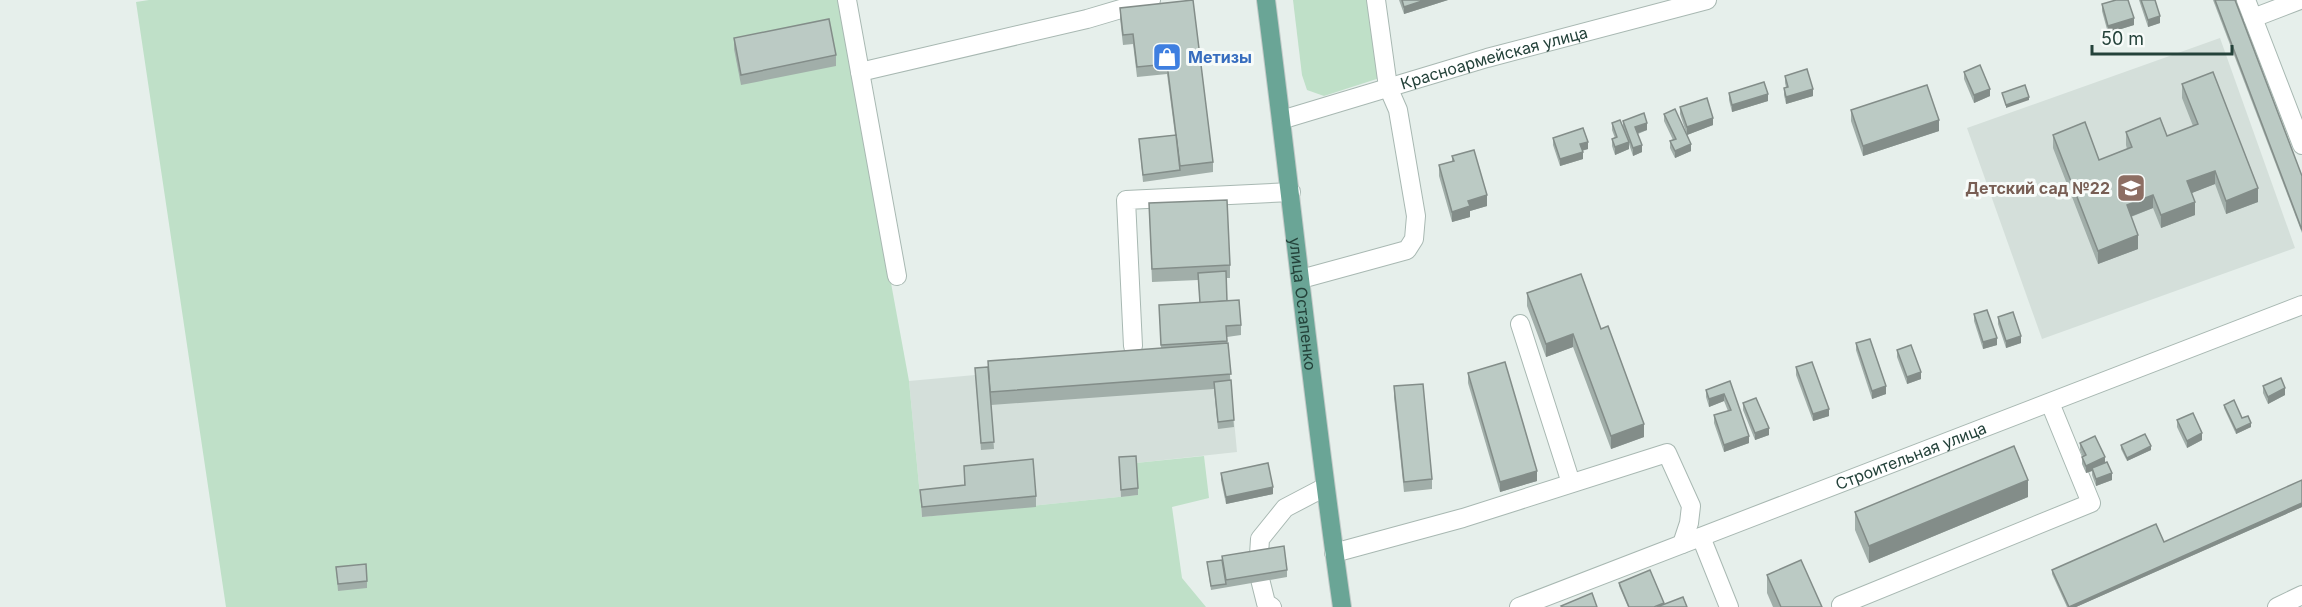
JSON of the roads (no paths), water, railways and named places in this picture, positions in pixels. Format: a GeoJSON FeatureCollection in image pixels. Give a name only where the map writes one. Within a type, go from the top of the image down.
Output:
{"type":"FeatureCollection","features":[{"type":"Feature","properties":{"kind":"main road","name":"улица Остапенко"},"geometry":{"type":"LineString","coordinates":[[1266,0],[1325,488],[1342,607]]}},
{"type":"Feature","properties":{"kind":"street"},"geometry":{"type":"LineString","coordinates":[[847,0],[897,276]]}},
{"type":"Feature","properties":{"kind":"street"},"geometry":{"type":"LineString","coordinates":[[860,72],[1087,19],[1151,0]]}},
{"type":"Feature","properties":{"kind":"street"},"geometry":{"type":"LineString","coordinates":[[1301,279],[1407,250],[1414,239],[1416,216],[1408,164],[1398,110],[1388,87],[1376,0]]}},
{"type":"Feature","properties":{"kind":"street","name":"Красноармейская улица"},"geometry":{"type":"LineString","coordinates":[[1281,120],[1487,58],[1707,0]]}},
{"type":"Feature","properties":{"kind":"street"},"geometry":{"type":"LineString","coordinates":[[2246,0],[2302,145]]}},
{"type":"Feature","properties":{"kind":"street"},"geometry":{"type":"LineString","coordinates":[[2253,18],[2300,0]]}},
{"type":"Feature","properties":{"kind":"street"},"geometry":{"type":"LineString","coordinates":[[1133,346],[1126,200],[1291,192]]}},
{"type":"Feature","properties":{"kind":"street","name":"Строительная улица"},"geometry":{"type":"LineString","coordinates":[[1519,607],[2302,305]]}},
{"type":"Feature","properties":{"kind":"street"},"geometry":{"type":"LineString","coordinates":[[1520,324],[1571,483]]}},
{"type":"Feature","properties":{"kind":"street"},"geometry":{"type":"LineString","coordinates":[[1842,607],[1840,604],[2091,503],[2050,403]]}},
{"type":"Feature","properties":{"kind":"street"},"geometry":{"type":"LineString","coordinates":[[1334,553],[1463,518],[1667,453],[1691,506],[1689,523],[1682,544]]}},
{"type":"Feature","properties":{"kind":"street"},"geometry":{"type":"LineString","coordinates":[[1272,607],[1266,603],[1258,572],[1260,539],[1285,508],[1325,488]]}},
{"type":"Feature","properties":{"kind":"street"},"geometry":{"type":"LineString","coordinates":[[1701,537],[1729,607]]}},
{"type":"Feature","properties":{"kind":"street"},"geometry":{"type":"LineString","coordinates":[[2277,607],[2302,595]]}},
{"type":"Feature","properties":{"kind":"place","name":"Метизы"},"geometry":{"type":"Point","coordinates":[1167,57]}},
{"type":"Feature","properties":{"kind":"place","name":"Детский сад №22"},"geometry":{"type":"Point","coordinates":[2131,188]}}]}
